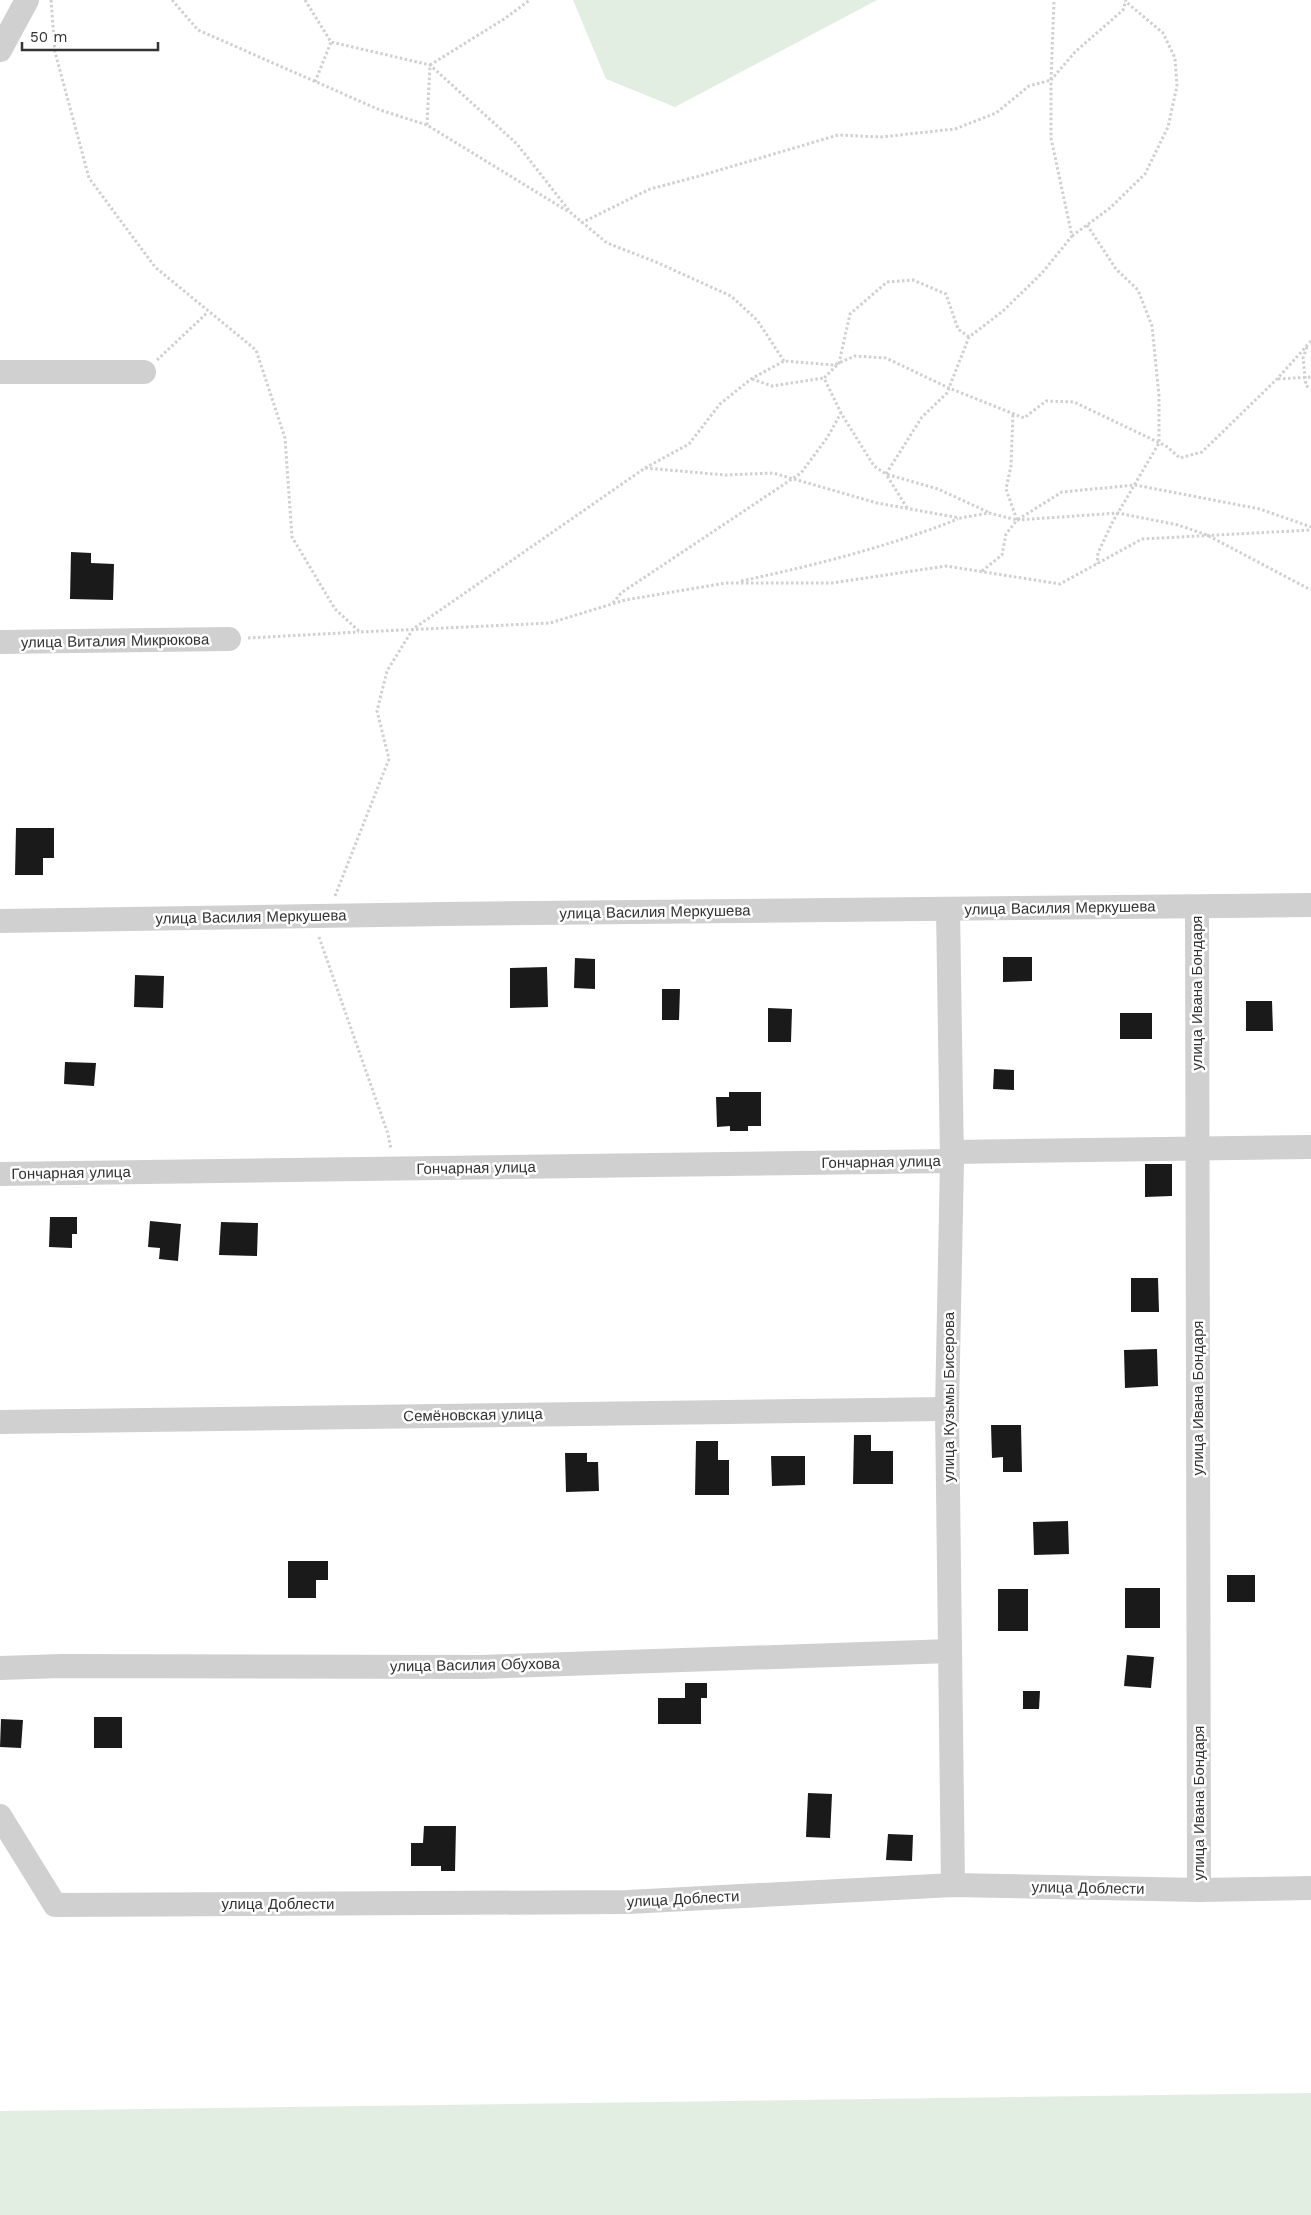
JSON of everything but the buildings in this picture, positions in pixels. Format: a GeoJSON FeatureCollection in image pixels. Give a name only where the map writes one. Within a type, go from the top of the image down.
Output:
{"type":"FeatureCollection","features":[{"type":"Feature","properties":{"kind":"street"},"geometry":{"type":"LineString","coordinates":[[0,50],[27,0]]}},
{"type":"Feature","properties":{"kind":"street"},"geometry":{"type":"LineString","coordinates":[[0,372],[144,372]]}},
{"type":"Feature","properties":{"kind":"street","name":"улица Виталия Микрюкова"},"geometry":{"type":"LineString","coordinates":[[0,642],[229,639]]}},
{"type":"Feature","properties":{"kind":"street","name":"улица Василия Меркушева"},"geometry":{"type":"LineString","coordinates":[[0,920],[1311,905]]}},
{"type":"Feature","properties":{"kind":"street","name":"улица Ивана Бондаря"},"geometry":{"type":"LineString","coordinates":[[1197,906],[1199,1890]]}},
{"type":"Feature","properties":{"kind":"street","name":"улица Кузьмы Бисерова"},"geometry":{"type":"LineString","coordinates":[[948,909],[952,1156],[947,1409],[953,1885]]}},
{"type":"Feature","properties":{"kind":"street","name":"Гончарная улица"},"geometry":{"type":"LineString","coordinates":[[0,1174],[952,1156],[1198,1148],[1311,1147]]}},
{"type":"Feature","properties":{"kind":"street","name":"Семёновская улица"},"geometry":{"type":"LineString","coordinates":[[0,1422],[947,1409]]}},
{"type":"Feature","properties":{"kind":"street","name":"улица Василия Обухова"},"geometry":{"type":"LineString","coordinates":[[0,1668],[62,1666],[479,1667],[950,1650]]}},
{"type":"Feature","properties":{"kind":"street","name":"улица Доблести"},"geometry":{"type":"LineString","coordinates":[[0,1816],[55,1905],[628,1902],[953,1885],[1199,1890],[1311,1888]]}},
{"type":"Feature","properties":{"kind":"path"},"geometry":{"type":"LineString","coordinates":[[51,0],[55,52],[89,178],[155,268],[256,350],[285,438],[292,537],[335,609],[360,632]]}},
{"type":"Feature","properties":{"kind":"path"},"geometry":{"type":"LineString","coordinates":[[172,0],[198,30],[380,110],[427,124],[571,213]]}},
{"type":"Feature","properties":{"kind":"path"},"geometry":{"type":"LineString","coordinates":[[305,0],[331,42],[430,65],[517,144],[581,223],[607,243],[656,262],[731,296],[757,320],[784,361]]}},
{"type":"Feature","properties":{"kind":"path"},"geometry":{"type":"LineString","coordinates":[[430,65],[504,19],[530,0]]}},
{"type":"Feature","properties":{"kind":"path"},"geometry":{"type":"LineString","coordinates":[[1054,0],[1051,138],[1072,236]]}},
{"type":"Feature","properties":{"kind":"path"},"geometry":{"type":"LineString","coordinates":[[581,223],[650,189],[838,135],[881,137],[955,129],[996,113],[1028,86],[1051,80],[1075,52],[1123,10],[1125,0],[1163,33],[1175,58],[1177,86],[1168,127],[1145,174],[1110,208],[1072,236],[1042,273],[1003,311],[969,337],[947,393],[922,417],[886,474]]}},
{"type":"Feature","properties":{"kind":"path"},"geometry":{"type":"LineString","coordinates":[[315,82],[331,42]]}},
{"type":"Feature","properties":{"kind":"path"},"geometry":{"type":"LineString","coordinates":[[427,124],[430,65]]}},
{"type":"Feature","properties":{"kind":"path"},"geometry":{"type":"LineString","coordinates":[[1087,226],[1116,269],[1138,290],[1152,326],[1159,396],[1160,443],[1118,513],[1098,553],[1098,564]]}},
{"type":"Feature","properties":{"kind":"path"},"geometry":{"type":"LineString","coordinates":[[751,379],[772,386],[824,378],[840,363],[850,314],[887,282],[913,280],[946,294],[958,329],[969,337]]}},
{"type":"Feature","properties":{"kind":"path"},"geometry":{"type":"LineString","coordinates":[[144,372],[208,312]]}},
{"type":"Feature","properties":{"kind":"path"},"geometry":{"type":"LineString","coordinates":[[1311,337],[1303,358],[1306,386],[1311,388]]}},
{"type":"Feature","properties":{"kind":"path"},"geometry":{"type":"LineString","coordinates":[[413,629],[645,468],[689,444],[720,404],[751,379],[784,361],[834,365],[855,356],[886,358],[949,388],[1024,418],[1046,401],[1074,402],[1160,443],[1180,458],[1202,452],[1311,342]]}},
{"type":"Feature","properties":{"kind":"path"},"geometry":{"type":"LineString","coordinates":[[1277,378],[1311,377]]}},
{"type":"Feature","properties":{"kind":"path"},"geometry":{"type":"LineString","coordinates":[[824,378],[841,413],[874,466],[886,474],[938,489],[989,512],[1017,520],[1118,513],[1178,525],[1207,535],[1311,590]]}},
{"type":"Feature","properties":{"kind":"path"},"geometry":{"type":"LineString","coordinates":[[612,604],[621,593],[801,473],[827,438],[841,413]]}},
{"type":"Feature","properties":{"kind":"path"},"geometry":{"type":"LineString","coordinates":[[1013,413],[1011,466],[1006,488],[1017,520]]}},
{"type":"Feature","properties":{"kind":"path"},"geometry":{"type":"LineString","coordinates":[[645,468],[725,475],[774,473],[877,503],[960,518]]}},
{"type":"Feature","properties":{"kind":"path"},"geometry":{"type":"LineString","coordinates":[[886,474],[908,508]]}},
{"type":"Feature","properties":{"kind":"path"},"geometry":{"type":"LineString","coordinates":[[982,571],[1002,554],[1006,534],[1017,520],[1062,492],[1135,486],[1260,509],[1311,528]]}},
{"type":"Feature","properties":{"kind":"path"},"geometry":{"type":"LineString","coordinates":[[229,639],[550,623],[625,600],[733,583],[818,565],[863,553],[960,518],[989,512]]}},
{"type":"Feature","properties":{"kind":"path"},"geometry":{"type":"LineString","coordinates":[[733,583],[832,582],[946,566],[1060,584],[1142,540],[1311,528]]}},
{"type":"Feature","properties":{"kind":"shaded area"},"geometry":{"type":"Polygon","coordinates":[[[573,0],[877,0],[675,107],[606,79],[573,0]]]}},
{"type":"Feature","properties":{"kind":"shaded area"},"geometry":{"type":"Polygon","coordinates":[[[1311,2093],[1311,2215],[0,2215],[0,2111],[1311,2093]]]}}]}
